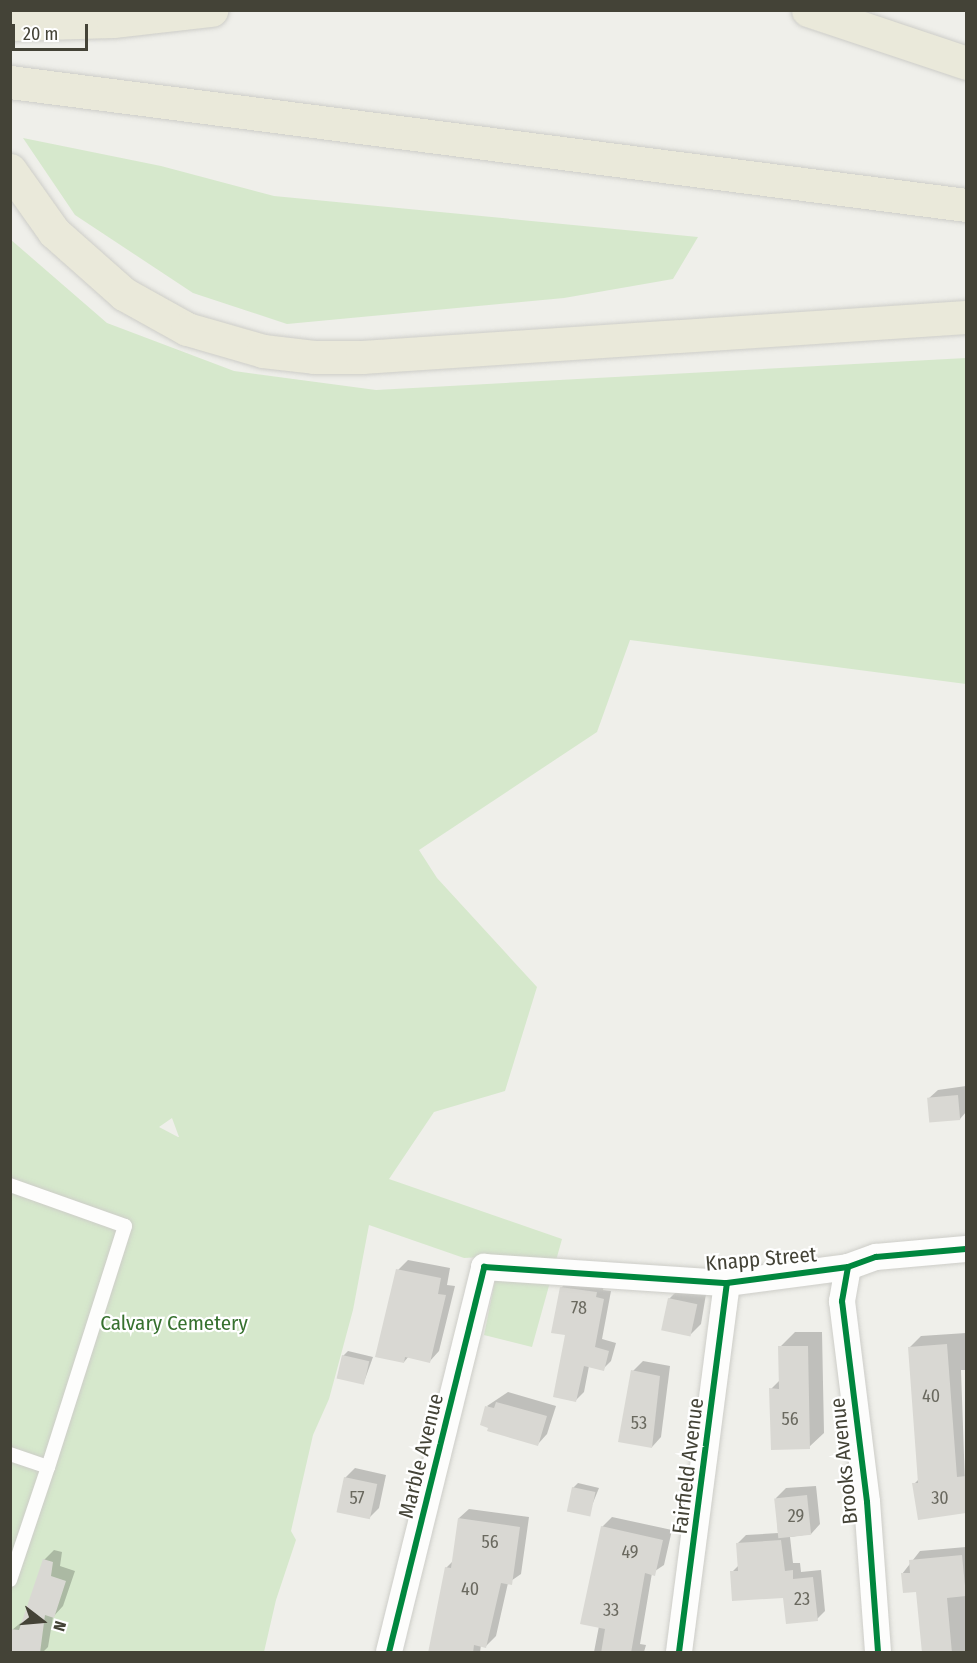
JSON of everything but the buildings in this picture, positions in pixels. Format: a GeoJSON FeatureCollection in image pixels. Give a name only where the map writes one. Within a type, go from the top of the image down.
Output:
{"type":"FeatureCollection","features":[{"type":"Feature","properties":{"kind":"highway"},"geometry":{"type":"LineString","coordinates":[[10,24],[46,24],[211,10]]}},
{"type":"Feature","properties":{"kind":"highway"},"geometry":{"type":"LineString","coordinates":[[808,10],[966,63]]}},
{"type":"Feature","properties":{"kind":"highway"},"geometry":{"type":"LineString","coordinates":[[10,82],[966,205]]}},
{"type":"Feature","properties":{"kind":"highway"},"geometry":{"type":"LineString","coordinates":[[10,170],[54,232],[124,294],[187,329],[263,351],[314,357],[362,357],[966,317]]}},
{"type":"Feature","properties":{"kind":"street","name":"Knapp Street"},"geometry":{"type":"LineString","coordinates":[[484,1268],[727,1283],[848,1267],[876,1257],[966,1250]]}},
{"type":"Feature","properties":{"kind":"street","name":"Brooks Avenue"},"geometry":{"type":"LineString","coordinates":[[848,1267],[842,1301],[867,1502],[878,1653]]}},
{"type":"Feature","properties":{"kind":"street","name":"Marble Avenue"},"geometry":{"type":"LineString","coordinates":[[389,1653],[484,1268]]}},
{"type":"Feature","properties":{"kind":"street","name":"Fairfield Avenue"},"geometry":{"type":"LineString","coordinates":[[679,1653],[727,1283]]}},
{"type":"Feature","properties":{"kind":"lane"},"geometry":{"type":"LineString","coordinates":[[10,1185],[125,1226],[10,1580]]}},
{"type":"Feature","properties":{"kind":"lane"},"geometry":{"type":"LineString","coordinates":[[10,1454],[48,1467]]}},
{"type":"Feature","properties":{"kind":"green space"},"geometry":{"type":"Polygon","coordinates":[[[23,138],[161,166],[274,196],[698,237],[673,279],[564,298],[287,324],[193,293],[75,215],[23,138]]]}},
{"type":"Feature","properties":{"kind":"green space","name":"Calvary Cemetery"},"geometry":{"type":"Polygon","coordinates":[[[10,239],[107,323],[234,371],[376,390],[966,358],[966,684],[630,640],[597,732],[419,850],[437,878],[537,987],[505,1091],[434,1112],[389,1179],[562,1239],[532,1347],[484,1335],[500,1256],[464,1258],[369,1225],[353,1310],[329,1399],[313,1435],[291,1531],[296,1540],[276,1600],[264,1652],[11,1652],[10,239]],[[172,1118],[159,1127],[178,1137],[172,1118]]]}},
{"type":"Feature","properties":{"kind":"cycle path"},"geometry":{"type":"LineString","coordinates":[[389,1652],[484,1267],[727,1283],[848,1267],[876,1257],[966,1249]]}},
{"type":"Feature","properties":{"kind":"cycle path"},"geometry":{"type":"LineString","coordinates":[[848,1267],[842,1301],[867,1502],[878,1652]]}},
{"type":"Feature","properties":{"kind":"cycle path"},"geometry":{"type":"LineString","coordinates":[[679,1652],[727,1283]]}}]}
